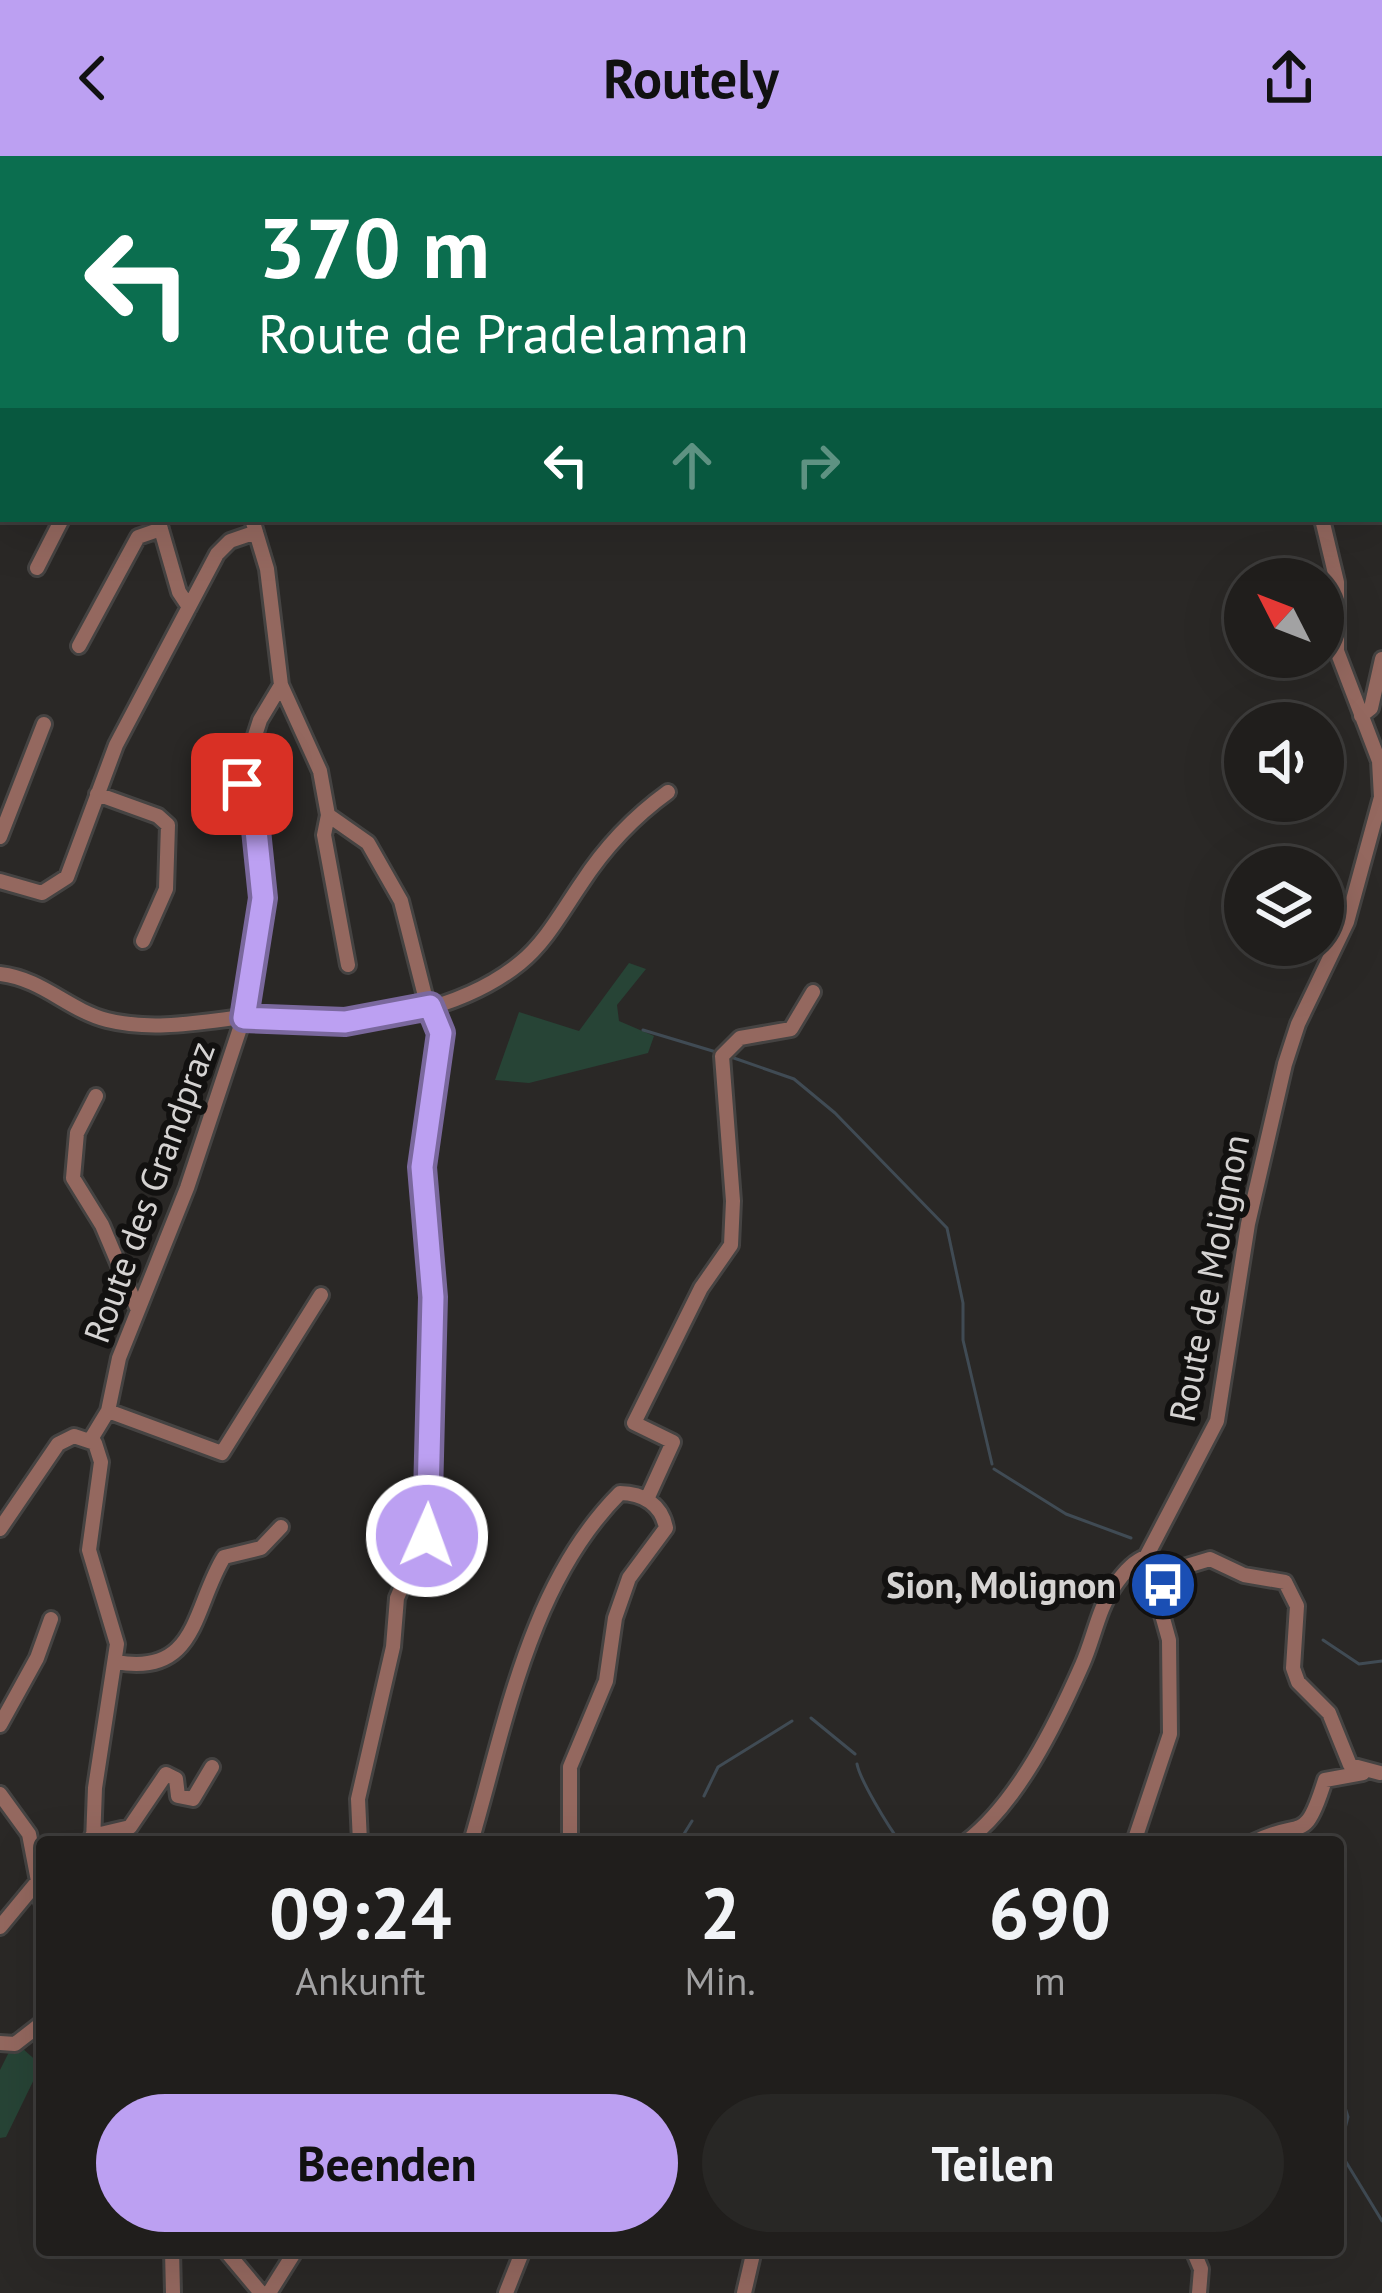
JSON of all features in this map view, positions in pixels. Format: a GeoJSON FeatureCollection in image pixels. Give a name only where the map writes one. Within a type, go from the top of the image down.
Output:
{"type":"FeatureCollection","features":[{"type":"Feature","properties":{"kind":"street"},"geometry":{"type":"LineString","coordinates":[[37,568],[60,522]]}},
{"type":"Feature","properties":{"kind":"street","name":"Route de Molignon"},"geometry":{"type":"LineString","coordinates":[[973,1836],[1035,1755],[1082,1668],[1111,1592],[1146,1557],[1217,1421],[1248,1224],[1285,1064],[1298,1024],[1347,922],[1382,778],[1337,651],[1337,582],[1323,522]]}},
{"type":"Feature","properties":{"kind":"street"},"geometry":{"type":"LineString","coordinates":[[80,646],[138,537],[159,524],[179,592],[189,607]]}},
{"type":"Feature","properties":{"kind":"street"},"geometry":{"type":"LineString","coordinates":[[0,881],[36,893],[57,887],[74,860],[116,746],[220,549],[254,526],[267,569],[281,685],[320,771],[328,815],[324,835],[348,965]]}},
{"type":"Feature","properties":{"kind":"street"},"geometry":{"type":"LineString","coordinates":[[1361,716],[1371,708],[1382,658]]}},
{"type":"Feature","properties":{"kind":"street","name":"Route des Grandpraz"},"geometry":{"type":"LineString","coordinates":[[91,1439],[108,1411],[119,1358],[188,1188],[244,1018],[263,898],[256,830],[243,773],[260,720],[281,685]]}},
{"type":"Feature","properties":{"kind":"street"},"geometry":{"type":"LineString","coordinates":[[0,837],[44,724]]}},
{"type":"Feature","properties":{"kind":"street"},"geometry":{"type":"LineString","coordinates":[[0,974],[46,985],[108,1020],[200,1025],[244,1018],[345,1022],[430,1006],[474,993],[526,959],[613,839],[668,792]]}},
{"type":"Feature","properties":{"kind":"street"},"geometry":{"type":"LineString","coordinates":[[97,794],[158,816],[168,825],[166,889],[143,941]]}},
{"type":"Feature","properties":{"kind":"street"},"geometry":{"type":"LineString","coordinates":[[328,815],[368,843],[390,881],[408,919],[441,1033],[422,1167],[433,1297],[428,1526],[425,1544],[397,1598],[393,1647],[358,1799],[360,1836]]}},
{"type":"Feature","properties":{"kind":"street"},"geometry":{"type":"LineString","coordinates":[[647,1499],[673,1442],[634,1423],[701,1288],[731,1245],[734,1202],[722,1056],[740,1038],[791,1029],[813,992]]}},
{"type":"Feature","properties":{"kind":"street"},"geometry":{"type":"LineString","coordinates":[[96,1096],[76,1133],[73,1178],[102,1225],[138,1310]]}},
{"type":"Feature","properties":{"kind":"street"},"geometry":{"type":"LineString","coordinates":[[108,1411],[222,1453],[321,1295]]}},
{"type":"Feature","properties":{"kind":"street"},"geometry":{"type":"LineString","coordinates":[[0,1529],[58,1444],[74,1436],[91,1439],[101,1462],[89,1550],[113,1622],[116,1662],[93,1836]]}},
{"type":"Feature","properties":{"kind":"street"},"geometry":{"type":"LineString","coordinates":[[473,1836],[539,1618],[563,1572],[620,1493],[647,1499],[663,1515],[666,1528],[629,1578],[615,1618],[605,1681],[569,1767],[570,1836]]}},
{"type":"Feature","properties":{"kind":"street"},"geometry":{"type":"LineString","coordinates":[[116,1662],[148,1666],[172,1654],[205,1609],[224,1557],[261,1548],[281,1527]]}},
{"type":"Feature","properties":{"kind":"street"},"geometry":{"type":"LineString","coordinates":[[1136,1836],[1170,1734],[1169,1640],[1146,1557]]}},
{"type":"Feature","properties":{"kind":"street"},"geometry":{"type":"LineString","coordinates":[[1150,1576],[1210,1559],[1244,1575],[1285,1582],[1298,1606],[1293,1668],[1298,1682],[1329,1713],[1350,1765],[1381,1772]]}},
{"type":"Feature","properties":{"kind":"street"},"geometry":{"type":"LineString","coordinates":[[0,1725],[37,1658],[51,1619]]}},
{"type":"Feature","properties":{"kind":"street"},"geometry":{"type":"LineString","coordinates":[[102,1836],[130,1827],[166,1774],[176,1779],[178,1796],[194,1799],[212,1767]]}},
{"type":"Feature","properties":{"kind":"street"},"geometry":{"type":"LineString","coordinates":[[1278,1836],[1301,1830],[1310,1821],[1324,1780],[1381,1772]]}},
{"type":"Feature","properties":{"kind":"street"},"geometry":{"type":"LineString","coordinates":[[0,1794],[29,1834],[36,1871]]}},
{"type":"Feature","properties":{"kind":"street"},"geometry":{"type":"LineString","coordinates":[[0,1927],[36,1883]]}},
{"type":"Feature","properties":{"kind":"street"},"geometry":{"type":"LineString","coordinates":[[0,2043],[15,2044],[36,2028]]}},
{"type":"Feature","properties":{"kind":"street"},"geometry":{"type":"LineString","coordinates":[[172,2256],[172,2293]]}},
{"type":"Feature","properties":{"kind":"street"},"geometry":{"type":"LineString","coordinates":[[231,2256],[265,2293],[292,2256]]}},
{"type":"Feature","properties":{"kind":"street"},"geometry":{"type":"LineString","coordinates":[[506,2293],[521,2256]]}},
{"type":"Feature","properties":{"kind":"street"},"geometry":{"type":"LineString","coordinates":[[744,2293],[753,2256]]}},
{"type":"Feature","properties":{"kind":"street"},"geometry":{"type":"LineString","coordinates":[[1196,2256],[1201,2269],[1199,2293]]}},
{"type":"Feature","properties":{"kind":"green space"},"geometry":{"type":"Polygon","coordinates":[[[629,963],[646,969],[617,1005],[619,1021],[654,1036],[648,1053],[529,1083],[495,1080],[519,1012],[579,1031],[629,963]]]}},
{"type":"Feature","properties":{"kind":"green space"},"geometry":{"type":"Polygon","coordinates":[[[22,2048],[36,2061],[36,2075],[6,2137],[0,2138],[0,2070],[10,2050],[22,2048]]]}},
{"type":"Feature","properties":{"kind":"waterway"},"geometry":{"type":"LineString","coordinates":[[643,1030],[716,1052]]}},
{"type":"Feature","properties":{"kind":"waterway"},"geometry":{"type":"LineString","coordinates":[[731,1057],[794,1079],[835,1113],[947,1228],[963,1303],[963,1340],[992,1464]]}},
{"type":"Feature","properties":{"kind":"waterway"},"geometry":{"type":"LineString","coordinates":[[994,1469],[1066,1514],[1131,1538]]}},
{"type":"Feature","properties":{"kind":"waterway"},"geometry":{"type":"LineString","coordinates":[[1323,1640],[1359,1664],[1382,1661]]}},
{"type":"Feature","properties":{"kind":"waterway"},"geometry":{"type":"LineString","coordinates":[[811,1718],[855,1754]]}},
{"type":"Feature","properties":{"kind":"waterway"},"geometry":{"type":"LineString","coordinates":[[704,1796],[718,1767],[792,1721]]}},
{"type":"Feature","properties":{"kind":"waterway"},"geometry":{"type":"LineString","coordinates":[[857,1764],[896,1836]]}},
{"type":"Feature","properties":{"kind":"waterway"},"geometry":{"type":"LineString","coordinates":[[683,1836],[692,1821]]}},
{"type":"Feature","properties":{"kind":"waterway"},"geometry":{"type":"LineString","coordinates":[[1344,2104],[1348,2117],[1344,2132]]}},
{"type":"Feature","properties":{"kind":"waterway"},"geometry":{"type":"LineString","coordinates":[[1344,2159],[1382,2221]]}},
{"type":"Feature","properties":{"kind":"place","name":"Sion, Molignon"},"geometry":{"type":"Point","coordinates":[1163,1585]}},
{"type":"Feature","properties":{"kind":"route"},"geometry":{"type":"LineString","coordinates":[[242,784],[253,813],[263,898],[244,1018],[345,1022],[430,1006],[439,1020],[440,1052],[422,1167],[433,1297],[427,1536]]}}]}
